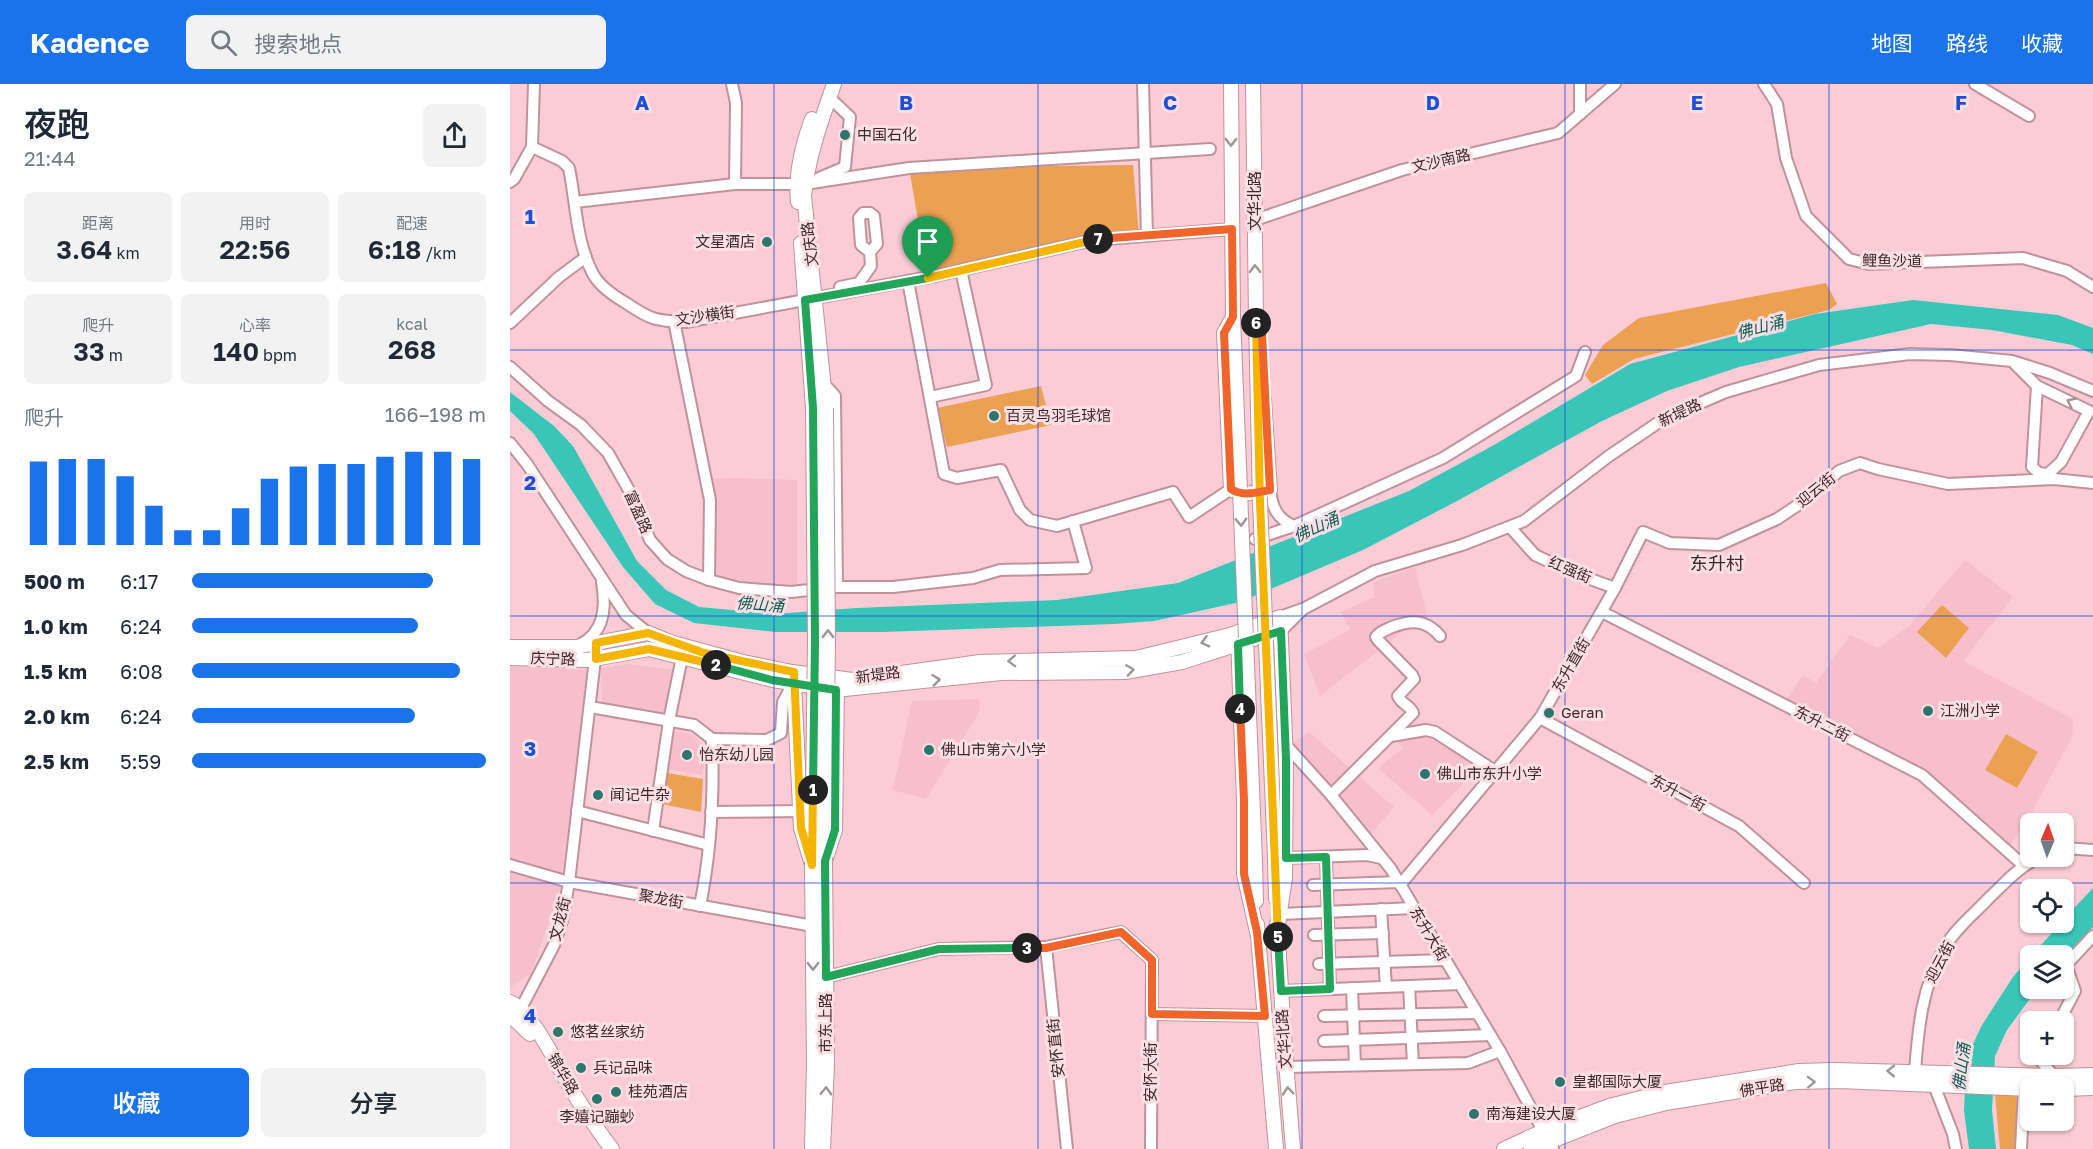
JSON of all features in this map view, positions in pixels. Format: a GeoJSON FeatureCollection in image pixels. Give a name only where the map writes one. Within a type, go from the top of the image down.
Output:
{"type":"FeatureCollection","features":[{"type":"Feature","properties":{"kind":"main road","name":"文华北路"},"geometry":{"type":"LineString","coordinates":[[1231,84],[1233,317],[1257,932]]}},
{"type":"Feature","properties":{"kind":"main road","name":"文华北路"},"geometry":{"type":"LineString","coordinates":[[1253,84],[1256,318]]}},
{"type":"Feature","properties":{"kind":"main road","name":"文庆路"},"geometry":{"type":"LineString","coordinates":[[820,408],[801,184],[804,141],[829,88]]}},
{"type":"Feature","properties":{"kind":"main road","name":"文庆路"},"geometry":{"type":"LineString","coordinates":[[811,299],[824,384],[820,408]]}},
{"type":"Feature","properties":{"kind":"main road"},"geometry":{"type":"LineString","coordinates":[[1233,317],[1224,333],[1231,489],[1236,492],[1251,493],[1270,490],[1262,334],[1256,318]]}},
{"type":"Feature","properties":{"kind":"main road"},"geometry":{"type":"LineString","coordinates":[[1256,318],[1260,502],[1280,858],[1285,878],[1277,931]]}},
{"type":"Feature","properties":{"kind":"main road"},"geometry":{"type":"LineString","coordinates":[[819,863],[815,641],[820,408]]}},
{"type":"Feature","properties":{"kind":"main road"},"geometry":{"type":"LineString","coordinates":[[1280,858],[1285,744],[1281,624]]}},
{"type":"Feature","properties":{"kind":"main road","name":"新堤路"},"geometry":{"type":"LineString","coordinates":[[648,633],[704,653],[794,678],[836,684],[923,668],[980,662],[1136,658],[1238,638],[1281,624]]}},
{"type":"Feature","properties":{"kind":"main road"},"geometry":{"type":"LineString","coordinates":[[648,633],[649,649]]}},
{"type":"Feature","properties":{"kind":"main road","name":"庆宁路"},"geometry":{"type":"LineString","coordinates":[[510,647],[576,646],[648,633]]}},
{"type":"Feature","properties":{"kind":"main road"},"geometry":{"type":"LineString","coordinates":[[1238,638],[1244,800],[1244,874],[1257,932],[1276,1149]]}},
{"type":"Feature","properties":{"kind":"main road"},"geometry":{"type":"LineString","coordinates":[[596,643],[596,659]]}},
{"type":"Feature","properties":{"kind":"main road","name":"新堤路"},"geometry":{"type":"LineString","coordinates":[[596,659],[649,649],[772,680],[794,678]]}},
{"type":"Feature","properties":{"kind":"main road","name":"庆宁路"},"geometry":{"type":"LineString","coordinates":[[510,658],[596,659]]}},
{"type":"Feature","properties":{"kind":"main road"},"geometry":{"type":"LineString","coordinates":[[794,678],[801,828],[819,863]]}},
{"type":"Feature","properties":{"kind":"main road"},"geometry":{"type":"LineString","coordinates":[[819,863],[835,830],[836,684]]}},
{"type":"Feature","properties":{"kind":"main road","name":"文华北路"},"geometry":{"type":"LineString","coordinates":[[1280,858],[1277,931],[1293,1149]]}},
{"type":"Feature","properties":{"kind":"main road","name":"市东上路"},"geometry":{"type":"LineString","coordinates":[[814,1147],[813,926],[819,863]]}},
{"type":"Feature","properties":{"kind":"main road","name":"市东上路"},"geometry":{"type":"LineString","coordinates":[[814,1147],[827,1065],[826,977],[819,863]]}},
{"type":"Feature","properties":{"kind":"main road","name":"锦华路"},"geometry":{"type":"LineString","coordinates":[[514,1011],[535,1040],[574,1107],[605,1149]]}},
{"type":"Feature","properties":{"kind":"main road","name":"锦华路"},"geometry":{"type":"LineString","coordinates":[[514,1011],[537,1029],[574,1093],[612,1149]]}},
{"type":"Feature","properties":{"kind":"main road","name":"佛平路"},"geometry":{"type":"LineString","coordinates":[[1531,1149],[1609,1106],[1665,1092],[1799,1071],[1915,1072],[1949,1079],[2001,1081]]}},
{"type":"Feature","properties":{"kind":"main road"},"geometry":{"type":"LineString","coordinates":[[2001,1081],[2093,1075]]}},
{"type":"Feature","properties":{"kind":"main road","name":"佛平路"},"geometry":{"type":"LineString","coordinates":[[1504,1149],[1548,1140],[1615,1116],[1666,1103],[1795,1082],[1839,1081],[1934,1085],[1949,1079]]}},
{"type":"Feature","properties":{"kind":"main road"},"geometry":{"type":"LineString","coordinates":[[2001,1081],[2020,1087]]}},
{"type":"Feature","properties":{"kind":"main road"},"geometry":{"type":"LineString","coordinates":[[2074,1089],[2093,1088]]}},
{"type":"Feature","properties":{"kind":"street"},"geometry":{"type":"LineString","coordinates":[[510,182],[532,147],[534,84]]}},
{"type":"Feature","properties":{"kind":"street"},"geometry":{"type":"LineString","coordinates":[[732,84],[736,103],[735,184]]}},
{"type":"Feature","properties":{"kind":"street"},"geometry":{"type":"LineString","coordinates":[[1143,84],[1147,236]]}},
{"type":"Feature","properties":{"kind":"street"},"geometry":{"type":"LineString","coordinates":[[1580,84],[1580,114]]}},
{"type":"Feature","properties":{"kind":"street","name":"文沙南路"},"geometry":{"type":"LineString","coordinates":[[1255,220],[1402,171],[1558,133],[1615,84]]}},
{"type":"Feature","properties":{"kind":"street","name":"鲤鱼沙道"},"geometry":{"type":"LineString","coordinates":[[1764,84],[1777,104],[1786,158],[1806,216],[1849,259],[1869,264],[2023,258],[2067,271],[2093,287]]}},
{"type":"Feature","properties":{"kind":"street"},"geometry":{"type":"LineString","coordinates":[[1975,84],[2029,116]]}},
{"type":"Feature","properties":{"kind":"street"},"geometry":{"type":"LineString","coordinates":[[801,184],[845,167],[850,117],[829,88]]}},
{"type":"Feature","properties":{"kind":"street","name":"文沙横街"},"geometry":{"type":"LineString","coordinates":[[532,147],[562,161],[569,168],[580,238],[592,274],[612,294],[641,314],[658,321],[686,322],[811,299]]}},
{"type":"Feature","properties":{"kind":"street"},"geometry":{"type":"LineString","coordinates":[[575,202],[735,184],[801,184],[909,168],[1210,149]]}},
{"type":"Feature","properties":{"kind":"street"},"geometry":{"type":"LineString","coordinates":[[811,299],[908,282],[1093,240],[1232,229]]}},
{"type":"Feature","properties":{"kind":"street"},"geometry":{"type":"LineString","coordinates":[[811,299],[832,288],[860,283],[871,266],[870,252]]}},
{"type":"Feature","properties":{"kind":"street"},"geometry":{"type":"LineString","coordinates":[[510,323],[559,277],[586,258]]}},
{"type":"Feature","properties":{"kind":"street"},"geometry":{"type":"LineString","coordinates":[[930,398],[986,385],[962,270]]}},
{"type":"Feature","properties":{"kind":"street"},"geometry":{"type":"LineString","coordinates":[[908,282],[944,474],[957,478],[1001,470],[1020,510],[1030,520],[1057,526],[1173,492],[1189,517],[1231,489]]}},
{"type":"Feature","properties":{"kind":"street"},"geometry":{"type":"LineString","coordinates":[[674,321],[710,500],[709,580]]}},
{"type":"Feature","properties":{"kind":"street"},"geometry":{"type":"LineString","coordinates":[[1254,539],[1294,526],[1443,458],[1576,376],[1585,352]]}},
{"type":"Feature","properties":{"kind":"street","name":"新堤路"},"geometry":{"type":"LineString","coordinates":[[1281,624],[1305,608],[1375,572],[1462,545],[1524,521],[1609,456],[1665,418],[1726,392],[1819,365],[1910,354],[1950,355],[2013,362],[2050,373],[2093,391]]}},
{"type":"Feature","properties":{"kind":"street"},"geometry":{"type":"LineString","coordinates":[[2013,362],[2037,386],[2089,411],[2061,462],[2048,474],[2039,473],[2032,467],[2037,386]]}},
{"type":"Feature","properties":{"kind":"street","name":"富盈路"},"geometry":{"type":"LineString","coordinates":[[510,367],[548,401],[580,425],[608,453],[630,492],[650,540],[667,559],[686,571],[709,580],[740,588],[791,592],[837,587],[893,587],[973,578],[1000,570],[1086,568],[1073,521]]}},
{"type":"Feature","properties":{"kind":"street"},"geometry":{"type":"LineString","coordinates":[[824,384],[835,396],[837,587]]}},
{"type":"Feature","properties":{"kind":"street","name":"新堤路"},"geometry":{"type":"LineString","coordinates":[[510,443],[527,464],[626,615],[648,633]]}},
{"type":"Feature","properties":{"kind":"street","name":"迎云街"},"geometry":{"type":"LineString","coordinates":[[1615,588],[1643,532],[1671,543],[1719,545],[1777,519],[1804,501],[1839,471],[1860,463],[1948,484],[2054,479],[2093,483]]}},
{"type":"Feature","properties":{"kind":"street"},"geometry":{"type":"LineString","coordinates":[[1270,490],[1272,505],[1283,522],[1294,526]]}},
{"type":"Feature","properties":{"kind":"street","name":"红强街"},"geometry":{"type":"LineString","coordinates":[[1510,527],[1535,555],[1571,572],[1615,588]]}},
{"type":"Feature","properties":{"kind":"street"},"geometry":{"type":"LineString","coordinates":[[576,646],[592,639],[600,623],[605,602],[602,579]]}},
{"type":"Feature","properties":{"kind":"street"},"geometry":{"type":"LineString","coordinates":[[1602,612],[1615,588]]}},
{"type":"Feature","properties":{"kind":"street","name":"东升直街"},"geometry":{"type":"LineString","coordinates":[[1399,884],[1540,718],[1602,612]]}},
{"type":"Feature","properties":{"kind":"street","name":"东升二街"},"geometry":{"type":"LineString","coordinates":[[1602,612],[1922,775],[2020,862]]}},
{"type":"Feature","properties":{"kind":"street"},"geometry":{"type":"LineString","coordinates":[[1331,795],[1413,713],[1412,709],[1400,701],[1398,696],[1414,679],[1376,637],[1379,633],[1407,621],[1426,624],[1440,636]]}},
{"type":"Feature","properties":{"kind":"street"},"geometry":{"type":"LineString","coordinates":[[653,831],[669,721],[682,657]]}},
{"type":"Feature","properties":{"kind":"street","name":"文龙街"},"geometry":{"type":"LineString","coordinates":[[514,1011],[554,945],[562,921],[596,659]]}},
{"type":"Feature","properties":{"kind":"street"},"geometry":{"type":"LineString","coordinates":[[590,707],[694,725],[712,739],[767,740],[781,733],[783,702],[794,678]]}},
{"type":"Feature","properties":{"kind":"street","name":"东升一街"},"geometry":{"type":"LineString","coordinates":[[1540,718],[1739,826],[1804,883]]}},
{"type":"Feature","properties":{"kind":"street"},"geometry":{"type":"LineString","coordinates":[[1390,736],[1426,730],[1436,732],[1495,771]]}},
{"type":"Feature","properties":{"kind":"street"},"geometry":{"type":"LineString","coordinates":[[700,906],[709,845],[712,739]]}},
{"type":"Feature","properties":{"kind":"street","name":"东升大街"},"geometry":{"type":"LineString","coordinates":[[1285,744],[1331,795],[1382,858],[1500,1051],[1548,1140]]}},
{"type":"Feature","properties":{"kind":"street"},"geometry":{"type":"LineString","coordinates":[[577,811],[709,845]]}},
{"type":"Feature","properties":{"kind":"street"},"geometry":{"type":"LineString","coordinates":[[711,812],[800,812]]}},
{"type":"Feature","properties":{"kind":"street"},"geometry":{"type":"LineString","coordinates":[[2074,849],[2093,850]]}},
{"type":"Feature","properties":{"kind":"street"},"geometry":{"type":"LineString","coordinates":[[1280,858],[1367,855],[1382,858]]}},
{"type":"Feature","properties":{"kind":"street"},"geometry":{"type":"LineString","coordinates":[[1326,857],[1329,935],[1324,964],[1330,989]]}},
{"type":"Feature","properties":{"kind":"street","name":"聚龙街"},"geometry":{"type":"LineString","coordinates":[[510,865],[568,882],[813,926]]}},
{"type":"Feature","properties":{"kind":"street","name":"迎云街"},"geometry":{"type":"LineString","coordinates":[[1915,1072],[1925,991],[1945,946],[2021,867]]}},
{"type":"Feature","properties":{"kind":"street"},"geometry":{"type":"LineString","coordinates":[[1312,885],[1399,884]]}},
{"type":"Feature","properties":{"kind":"street"},"geometry":{"type":"LineString","coordinates":[[1280,914],[1414,908]]}},
{"type":"Feature","properties":{"kind":"street"},"geometry":{"type":"LineString","coordinates":[[1381,909],[1386,987]]}},
{"type":"Feature","properties":{"kind":"street","name":"安怀大街"},"geometry":{"type":"LineString","coordinates":[[1046,948],[1121,932],[1152,960],[1151,1149]]}},
{"type":"Feature","properties":{"kind":"street"},"geometry":{"type":"LineString","coordinates":[[1314,935],[1383,933]]}},
{"type":"Feature","properties":{"kind":"street"},"geometry":{"type":"LineString","coordinates":[[2065,1011],[2075,991],[2066,965],[2093,936]]}},
{"type":"Feature","properties":{"kind":"street"},"geometry":{"type":"LineString","coordinates":[[826,977],[939,949],[1046,948]]}},
{"type":"Feature","properties":{"kind":"street","name":"安怀直街"},"geometry":{"type":"LineString","coordinates":[[1046,948],[1067,1149]]}},
{"type":"Feature","properties":{"kind":"street"},"geometry":{"type":"LineString","coordinates":[[1324,964],[1445,960]]}},
{"type":"Feature","properties":{"kind":"street"},"geometry":{"type":"LineString","coordinates":[[1281,991],[1460,984]]}},
{"type":"Feature","properties":{"kind":"street"},"geometry":{"type":"LineString","coordinates":[[1409,986],[1413,1064]]}},
{"type":"Feature","properties":{"kind":"street"},"geometry":{"type":"LineString","coordinates":[[1352,988],[1355,1065]]}},
{"type":"Feature","properties":{"kind":"street"},"geometry":{"type":"LineString","coordinates":[[1324,1016],[1477,1013]]}},
{"type":"Feature","properties":{"kind":"street"},"geometry":{"type":"LineString","coordinates":[[1152,1014],[1265,1016]]}},
{"type":"Feature","properties":{"kind":"street"},"geometry":{"type":"LineString","coordinates":[[1324,1041],[1490,1035]]}},
{"type":"Feature","properties":{"kind":"street"},"geometry":{"type":"LineString","coordinates":[[1286,1067],[1468,1063],[1500,1051]]}},
{"type":"Feature","properties":{"kind":"street"},"geometry":{"type":"LineString","coordinates":[[2044,1065],[2054,1076]]}},
{"type":"Feature","properties":{"kind":"street"},"geometry":{"type":"LineString","coordinates":[[1934,1085],[1953,1134],[1956,1149]]}},
{"type":"Feature","properties":{"kind":"street"},"geometry":{"type":"LineString","coordinates":[[2021,1149],[2023,1131]]}},
{"type":"Feature","properties":{"kind":"shaded area"},"geometry":{"type":"Polygon","coordinates":[[[1133,165],[1139,236],[928,278],[909,168],[1133,165]]]}},
{"type":"Feature","properties":{"kind":"shaded area"},"geometry":{"type":"Polygon","coordinates":[[[1826,283],[1837,304],[1829,310],[1634,359],[1592,384],[1585,375],[1603,345],[1639,318],[1826,283]]]}},
{"type":"Feature","properties":{"kind":"shaded area","name":"百灵鸟羽毛球馆"},"geometry":{"type":"Polygon","coordinates":[[[1041,386],[1051,425],[947,447],[937,408],[1041,386]]]}},
{"type":"Feature","properties":{"kind":"shaded area"},"geometry":{"type":"Polygon","coordinates":[[[705,479],[797,480],[797,591],[709,580],[705,479]]]}},
{"type":"Feature","properties":{"kind":"shaded area","name":"江洲小学"},"geometry":{"type":"Polygon","coordinates":[[[1965,560],[2013,597],[1963,661],[2073,719],[2072,737],[2031,813],[2020,813],[2020,831],[2006,850],[1922,775],[1783,704],[1803,675],[1816,683],[1850,635],[1878,648],[1909,626],[1965,560]]]}},
{"type":"Feature","properties":{"kind":"shaded area"},"geometry":{"type":"Polygon","coordinates":[[[1415,567],[1428,620],[1407,628],[1320,696],[1304,654],[1350,630],[1341,612],[1375,597],[1373,582],[1415,567]]]}},
{"type":"Feature","properties":{"kind":"shaded area"},"geometry":{"type":"Polygon","coordinates":[[[1942,605],[1969,628],[1946,658],[1917,632],[1942,605]]]}},
{"type":"Feature","properties":{"kind":"shaded area"},"geometry":{"type":"Polygon","coordinates":[[[510,663],[590,671],[560,889],[531,974],[510,987],[510,663]]]}},
{"type":"Feature","properties":{"kind":"shaded area"},"geometry":{"type":"Polygon","coordinates":[[[630,664],[675,670],[665,717],[602,705],[601,668],[630,664]]]}},
{"type":"Feature","properties":{"kind":"shaded area","name":"佛山市第六小学"},"geometry":{"type":"Polygon","coordinates":[[[979,699],[980,711],[926,799],[893,790],[912,701],[979,699]]]}},
{"type":"Feature","properties":{"kind":"shaded area","name":"怡东幼儿园"},"geometry":{"type":"Polygon","coordinates":[[[673,731],[692,734],[703,746],[705,764],[702,775],[667,769],[673,731]]]}},
{"type":"Feature","properties":{"kind":"shaded area"},"geometry":{"type":"Polygon","coordinates":[[[1309,732],[1394,807],[1371,834],[1293,743],[1309,732]]]}},
{"type":"Feature","properties":{"kind":"shaded area","name":"佛山市东升小学"},"geometry":{"type":"Polygon","coordinates":[[[1427,733],[1469,761],[1463,771],[1470,776],[1432,815],[1379,769],[1403,748],[1394,738],[1427,733]]]}},
{"type":"Feature","properties":{"kind":"shaded area"},"geometry":{"type":"Polygon","coordinates":[[[2006,734],[2038,752],[2017,788],[1985,770],[2006,734]]]}},
{"type":"Feature","properties":{"kind":"shaded area"},"geometry":{"type":"Polygon","coordinates":[[[667,773],[703,779],[701,812],[662,804],[667,773]]]}},
{"type":"Feature","properties":{"kind":"shaded area"},"geometry":{"type":"Polygon","coordinates":[[[1995,1094],[2017,1095],[2015,1149],[2000,1149],[1995,1094]]]}},
{"type":"Feature","properties":{"kind":"water"},"geometry":{"type":"Polygon","coordinates":[[[1913,300],[2058,315],[2093,328],[2093,354],[2072,345],[1992,330],[1931,324],[1739,367],[1667,391],[1602,421],[1363,550],[1240,602],[1154,621],[883,632],[775,632],[694,623],[655,604],[623,567],[534,434],[510,411],[510,392],[554,426],[573,446],[637,561],[666,590],[699,607],[774,614],[857,608],[1057,600],[1178,583],[1409,491],[1494,445],[1630,364],[1815,314],[1913,300]]]}},
{"type":"Feature","properties":{"kind":"water"},"geometry":{"type":"Polygon","coordinates":[[[2093,888],[2093,927],[2074,947],[2041,945],[2052,933],[2074,933],[2074,908],[2093,888]]]}},
{"type":"Feature","properties":{"kind":"water"},"geometry":{"type":"Polygon","coordinates":[[[2020,969],[2020,999],[2030,999],[2007,1030],[1995,1056],[1992,1110],[1996,1149],[1969,1149],[1964,1111],[1966,1059],[1982,1025],[2020,969]]]}},
{"type":"Feature","properties":{"kind":"place","name":"中国石化"},"geometry":{"type":"Point","coordinates":[845,135]}},
{"type":"Feature","properties":{"kind":"place","name":"文星酒店"},"geometry":{"type":"Point","coordinates":[767,242]}},
{"type":"Feature","properties":{"kind":"place","name":"百灵鸟羽毛球馆"},"geometry":{"type":"Point","coordinates":[994,416]}},
{"type":"Feature","properties":{"kind":"place","name":"江洲小学"},"geometry":{"type":"Point","coordinates":[1928,711]}},
{"type":"Feature","properties":{"kind":"place","name":"Geran"},"geometry":{"type":"Point","coordinates":[1549,713]}},
{"type":"Feature","properties":{"kind":"place","name":"佛山市第六小学"},"geometry":{"type":"Point","coordinates":[929,750]}},
{"type":"Feature","properties":{"kind":"place","name":"怡东幼儿园"},"geometry":{"type":"Point","coordinates":[687,755]}},
{"type":"Feature","properties":{"kind":"place","name":"佛山市东升小学"},"geometry":{"type":"Point","coordinates":[1425,774]}},
{"type":"Feature","properties":{"kind":"place","name":"闻记牛杂"},"geometry":{"type":"Point","coordinates":[598,795]}},
{"type":"Feature","properties":{"kind":"place","name":"悠茗丝家纺"},"geometry":{"type":"Point","coordinates":[558,1032]}},
{"type":"Feature","properties":{"kind":"place","name":"兵记品味"},"geometry":{"type":"Point","coordinates":[581,1068]}},
{"type":"Feature","properties":{"kind":"place","name":"皇都国际大厦"},"geometry":{"type":"Point","coordinates":[1560,1082]}},
{"type":"Feature","properties":{"kind":"place","name":"桂苑酒店"},"geometry":{"type":"Point","coordinates":[616,1092]}},
{"type":"Feature","properties":{"kind":"place","name":"李嬉记蹦䖢"},"geometry":{"type":"Point","coordinates":[597,1099]}},
{"type":"Feature","properties":{"kind":"place","name":"南海建设大厦"},"geometry":{"type":"Point","coordinates":[1474,1114]}},
{"type":"Feature","properties":{"kind":"district","name":"东升村"},"geometry":{"type":"Point","coordinates":[1717,564]}},
{"type":"Feature","properties":{"kind":"route"},"geometry":{"type":"LineString","coordinates":[[928,278],[805,300],[813,408],[815,641],[814,716],[812,865],[801,828],[799,756],[794,684],[794,672],[704,653],[648,633],[596,643],[596,659],[649,649],[772,680],[794,684],[836,690],[835,830],[825,861],[826,977],[939,949],[1046,948],[1121,932],[1152,960],[1152,1014],[1265,1016],[1257,932],[1244,874],[1244,800],[1238,644],[1281,631],[1286,760],[1286,858],[1326,857],[1330,989],[1281,991],[1277,931],[1268,680],[1264,591],[1260,502],[1259,441],[1256,318],[1262,334],[1270,490],[1251,493],[1236,492],[1231,489],[1224,333],[1233,317],[1232,229],[1093,240],[928,278]]}},
{"type":"Feature","properties":{"kind":"water label","name":"佛山涌"},"geometry":{"type":"Point","coordinates":[1760,327]}},
{"type":"Feature","properties":{"kind":"water label","name":"佛山涌"},"geometry":{"type":"Point","coordinates":[1316,527]}},
{"type":"Feature","properties":{"kind":"water label","name":"佛山涌"},"geometry":{"type":"Point","coordinates":[760,604]}},
{"type":"Feature","properties":{"kind":"water label","name":"佛山涌"},"geometry":{"type":"Point","coordinates":[1961,1067]}}]}
